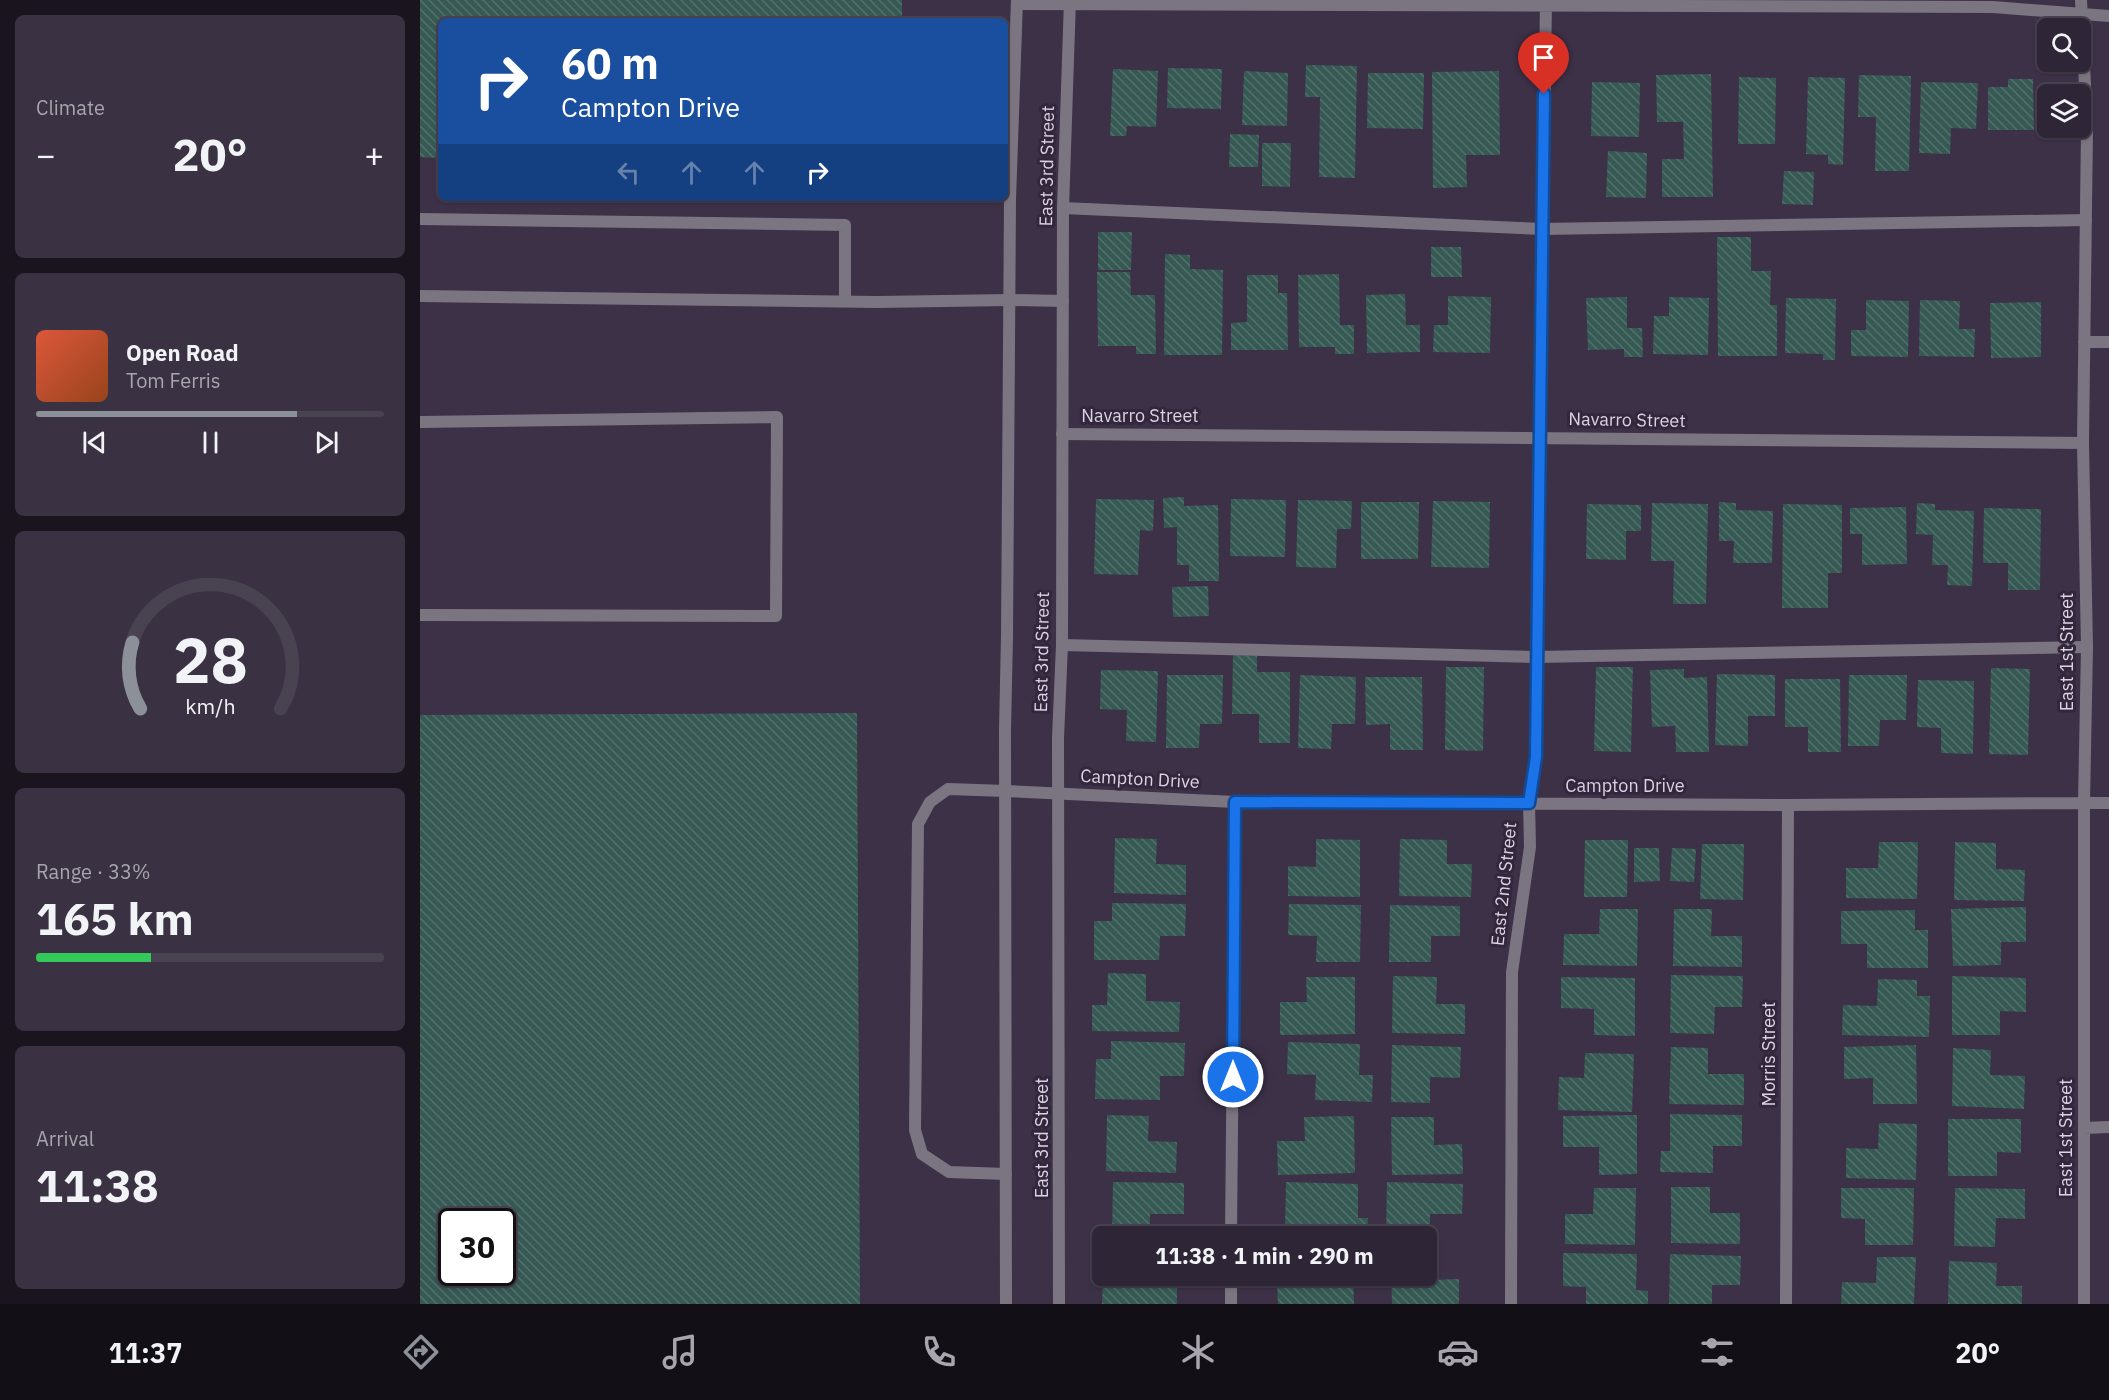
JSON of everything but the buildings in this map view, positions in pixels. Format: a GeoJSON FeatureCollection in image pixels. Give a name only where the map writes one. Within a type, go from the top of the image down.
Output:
{"type":"FeatureCollection","features":[{"type":"Feature","properties":{"kind":"street","name":"East 1st Street"},"geometry":{"type":"LineString","coordinates":[[2081,0],[2087,129],[2083,443],[2086,647],[2084,1304]]}},
{"type":"Feature","properties":{"kind":"street"},"geometry":{"type":"LineString","coordinates":[[1017,2],[1546,2],[1993,7],[2109,16]]}},
{"type":"Feature","properties":{"kind":"street","name":"East 3rd Street"},"geometry":{"type":"LineString","coordinates":[[1006,1304],[1005,730],[1010,200],[1017,2]]}},
{"type":"Feature","properties":{"kind":"street","name":"East 3rd Street"},"geometry":{"type":"LineString","coordinates":[[1059,1304],[1058,738],[1062,645],[1064,208],[1070,2]]}},
{"type":"Feature","properties":{"kind":"street","name":"East 2nd Street"},"geometry":{"type":"LineString","coordinates":[[1511,1304],[1512,972],[1530,847],[1529,803],[1536,757],[1546,2]]}},
{"type":"Feature","properties":{"kind":"street"},"geometry":{"type":"LineString","coordinates":[[1064,208],[1542,229],[2086,220]]}},
{"type":"Feature","properties":{"kind":"street"},"geometry":{"type":"LineString","coordinates":[[420,219],[845,225],[845,301]]}},
{"type":"Feature","properties":{"kind":"street"},"geometry":{"type":"LineString","coordinates":[[420,296],[1064,301]]}},
{"type":"Feature","properties":{"kind":"street"},"geometry":{"type":"LineString","coordinates":[[2084,342],[2109,342]]}},
{"type":"Feature","properties":{"kind":"street"},"geometry":{"type":"LineString","coordinates":[[420,422],[777,417],[776,616],[420,615]]}},
{"type":"Feature","properties":{"kind":"street","name":"Navarro Street"},"geometry":{"type":"LineString","coordinates":[[1062,434],[2083,443]]}},
{"type":"Feature","properties":{"kind":"street"},"geometry":{"type":"LineString","coordinates":[[1062,645],[1536,657],[2086,647]]}},
{"type":"Feature","properties":{"kind":"street","name":"Campton Drive"},"geometry":{"type":"LineString","coordinates":[[1006,1174],[950,1172],[922,1154],[915,1130],[918,824],[930,802],[948,789],[1235,802],[1788,805],[2109,803]]}},
{"type":"Feature","properties":{"kind":"street"},"geometry":{"type":"LineString","coordinates":[[1232,1226],[1235,802]]}},
{"type":"Feature","properties":{"kind":"street","name":"Morris Street"},"geometry":{"type":"LineString","coordinates":[[1786,1304],[1788,805]]}},
{"type":"Feature","properties":{"kind":"street"},"geometry":{"type":"LineString","coordinates":[[2084,1128],[2109,1127]]}},
{"type":"Feature","properties":{"kind":"street"},"geometry":{"type":"LineString","coordinates":[[1231,1286],[1231,1304]]}},
{"type":"Feature","properties":{"kind":"route"},"geometry":{"type":"LineString","coordinates":[[1233,1077],[1235,802],[1529,803],[1536,757],[1544,94]]}}]}
